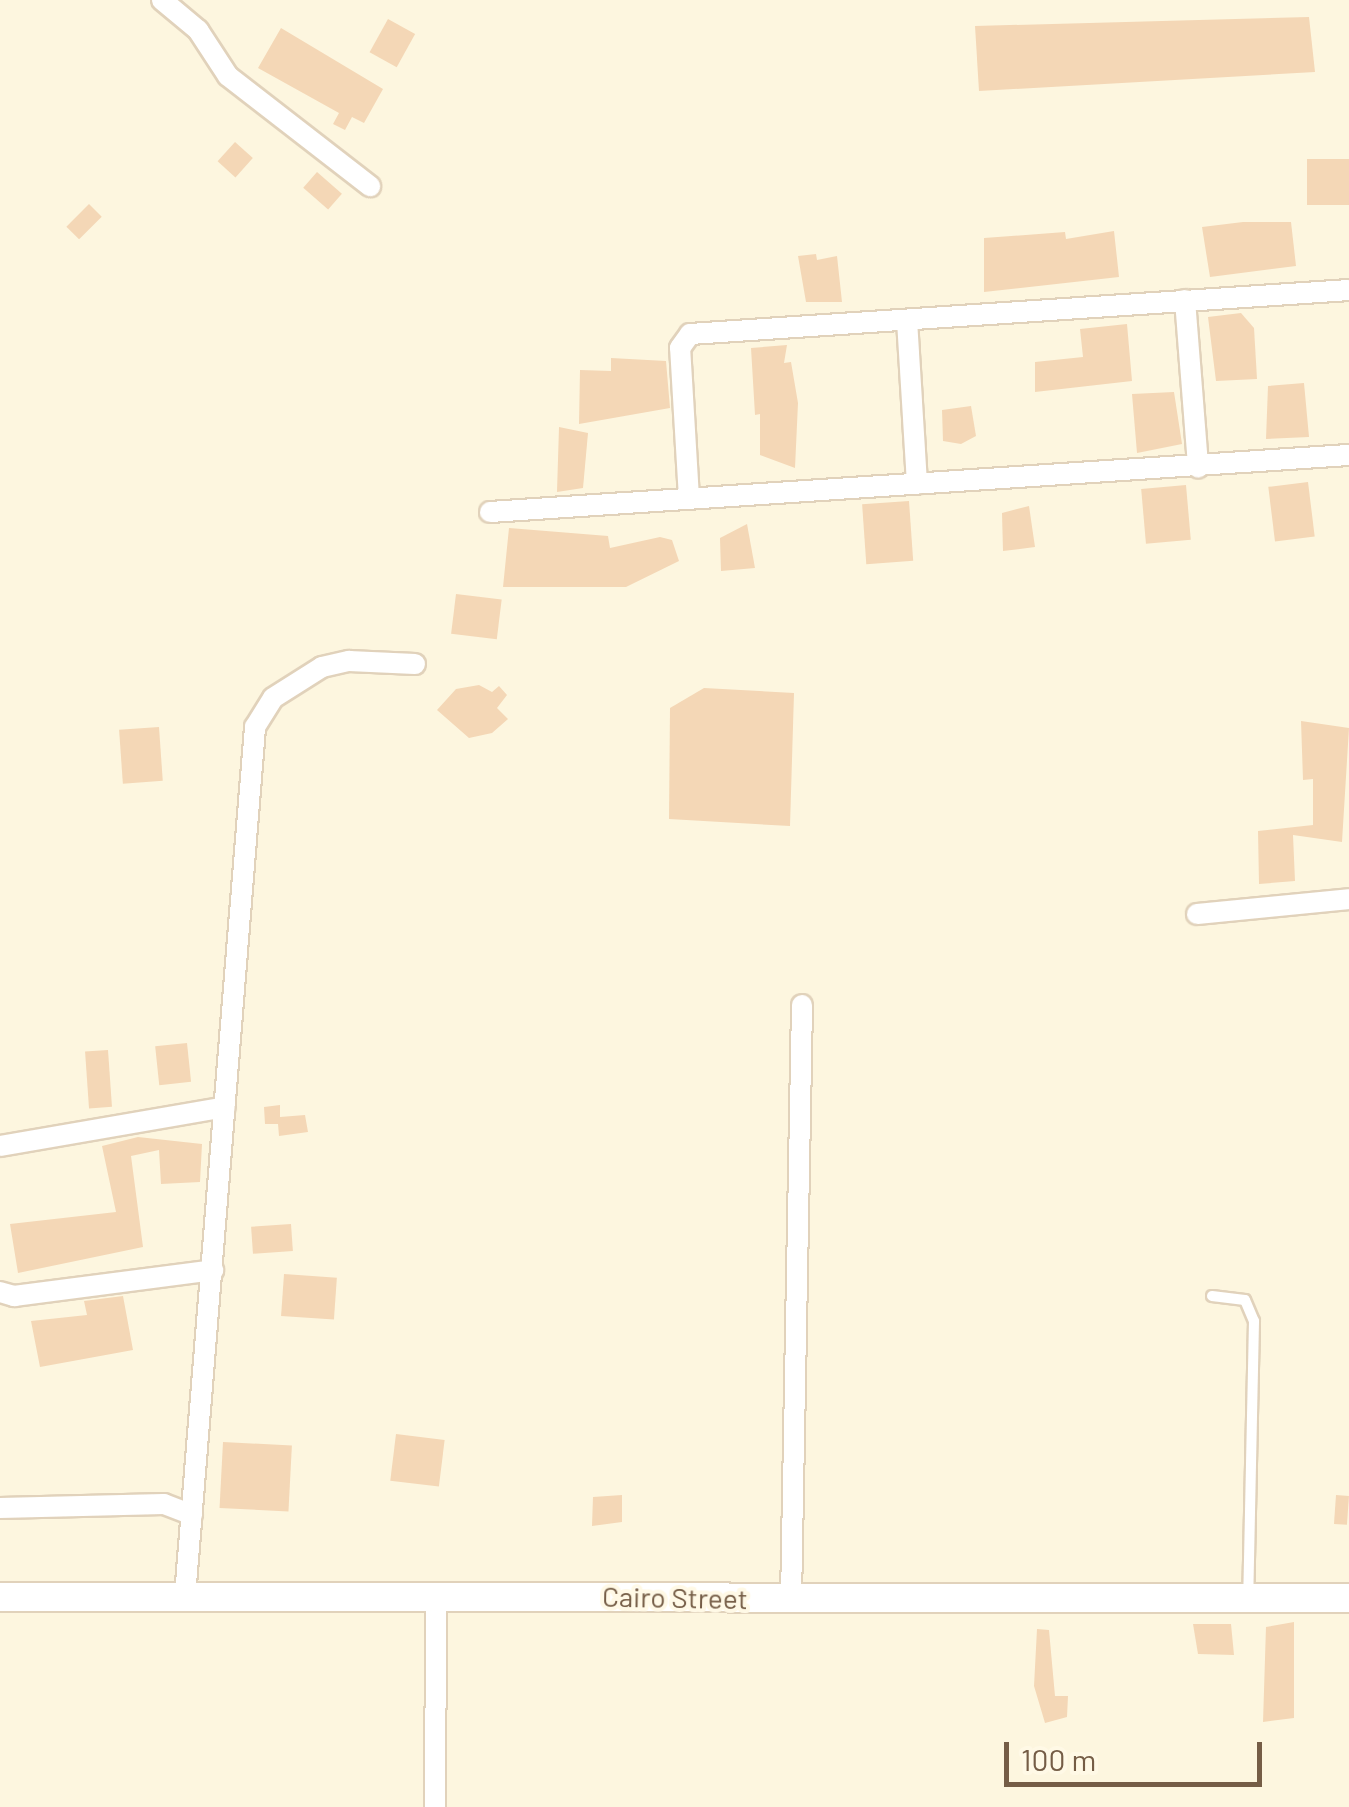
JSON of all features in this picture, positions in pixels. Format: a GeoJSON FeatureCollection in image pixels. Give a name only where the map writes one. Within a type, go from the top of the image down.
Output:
{"type":"FeatureCollection","features":[{"type":"Feature","properties":{"kind":"main road","name":"Cairo Street"},"geometry":{"type":"LineString","coordinates":[[0,1597],[1349,1598]]}},
{"type":"Feature","properties":{"kind":"street"},"geometry":{"type":"LineString","coordinates":[[162,0],[198,30],[228,76],[370,186]]}},
{"type":"Feature","properties":{"kind":"street"},"geometry":{"type":"LineString","coordinates":[[690,498],[680,348],[685,336],[1349,290]]}},
{"type":"Feature","properties":{"kind":"street"},"geometry":{"type":"LineString","coordinates":[[1185,300],[1198,467]]}},
{"type":"Feature","properties":{"kind":"street"},"geometry":{"type":"LineString","coordinates":[[907,320],[917,484]]}},
{"type":"Feature","properties":{"kind":"street"},"geometry":{"type":"LineString","coordinates":[[490,512],[1349,455]]}},
{"type":"Feature","properties":{"kind":"street"},"geometry":{"type":"LineString","coordinates":[[185,1596],[259,717],[286,686],[322,667],[349,660],[415,664]]}},
{"type":"Feature","properties":{"kind":"street"},"geometry":{"type":"LineString","coordinates":[[1197,914],[1349,899]]}},
{"type":"Feature","properties":{"kind":"street"},"geometry":{"type":"LineString","coordinates":[[791,1598],[802,1005]]}},
{"type":"Feature","properties":{"kind":"street"},"geometry":{"type":"LineString","coordinates":[[0,1146],[226,1107]]}},
{"type":"Feature","properties":{"kind":"street"},"geometry":{"type":"LineString","coordinates":[[0,1292],[14,1296],[213,1270]]}},
{"type":"Feature","properties":{"kind":"street"},"geometry":{"type":"LineString","coordinates":[[0,1508],[164,1504],[192,1515]]}},
{"type":"Feature","properties":{"kind":"street"},"geometry":{"type":"LineString","coordinates":[[435,1807],[436,1595]]}},
{"type":"Feature","properties":{"kind":"lane"},"geometry":{"type":"LineString","coordinates":[[1212,1296],[1245,1300],[1254,1320],[1248,1598]]}},
{"type":"Feature","properties":{"kind":"building"},"geometry":{"type":"Polygon","coordinates":[[[1309,17],[1315,72],[979,91],[975,26],[1309,17]]]}},
{"type":"Feature","properties":{"kind":"building"},"geometry":{"type":"Polygon","coordinates":[[[388,19],[415,34],[397,67],[370,52],[388,19]]]}},
{"type":"Feature","properties":{"kind":"building"},"geometry":{"type":"Polygon","coordinates":[[[281,28],[383,89],[364,123],[352,117],[345,130],[333,124],[339,113],[258,68],[281,28]]]}},
{"type":"Feature","properties":{"kind":"building"},"geometry":{"type":"Polygon","coordinates":[[[235,142],[253,158],[235,177],[218,161],[235,142]]]}},
{"type":"Feature","properties":{"kind":"building"},"geometry":{"type":"Polygon","coordinates":[[[1307,159],[1349,159],[1349,205],[1307,205],[1307,159]]]}},
{"type":"Feature","properties":{"kind":"building"},"geometry":{"type":"Polygon","coordinates":[[[317,172],[342,194],[328,209],[303,188],[317,172]]]}},
{"type":"Feature","properties":{"kind":"building"},"geometry":{"type":"Polygon","coordinates":[[[89,204],[102,217],[79,239],[66,227],[89,204]]]}},
{"type":"Feature","properties":{"kind":"building"},"geometry":{"type":"Polygon","coordinates":[[[1291,222],[1296,266],[1210,277],[1202,227],[1291,222]]]}},
{"type":"Feature","properties":{"kind":"building"},"geometry":{"type":"Polygon","coordinates":[[[1114,231],[1119,277],[984,292],[984,238],[1065,232],[1066,239],[1114,231]]]}},
{"type":"Feature","properties":{"kind":"building"},"geometry":{"type":"Polygon","coordinates":[[[816,254],[817,260],[837,256],[842,302],[806,302],[798,256],[816,254]]]}},
{"type":"Feature","properties":{"kind":"building"},"geometry":{"type":"Polygon","coordinates":[[[1241,313],[1254,328],[1257,379],[1216,381],[1208,317],[1241,313]]]}},
{"type":"Feature","properties":{"kind":"building"},"geometry":{"type":"Polygon","coordinates":[[[1127,324],[1132,381],[1035,392],[1035,362],[1083,357],[1080,329],[1127,324]]]}},
{"type":"Feature","properties":{"kind":"building"},"geometry":{"type":"Polygon","coordinates":[[[787,345],[784,363],[791,362],[798,403],[795,468],[760,455],[760,414],[755,415],[751,348],[787,345]]]}},
{"type":"Feature","properties":{"kind":"building"},"geometry":{"type":"Polygon","coordinates":[[[611,358],[666,361],[670,408],[579,424],[580,370],[611,371],[611,358]]]}},
{"type":"Feature","properties":{"kind":"building"},"geometry":{"type":"Polygon","coordinates":[[[1304,383],[1309,437],[1266,439],[1268,386],[1304,383]]]}},
{"type":"Feature","properties":{"kind":"building"},"geometry":{"type":"Polygon","coordinates":[[[1174,392],[1182,444],[1137,453],[1132,394],[1174,392]]]}},
{"type":"Feature","properties":{"kind":"building"},"geometry":{"type":"Polygon","coordinates":[[[971,406],[976,436],[961,444],[943,441],[942,410],[971,406]]]}},
{"type":"Feature","properties":{"kind":"building"},"geometry":{"type":"Polygon","coordinates":[[[559,427],[588,433],[583,488],[557,492],[559,427]]]}},
{"type":"Feature","properties":{"kind":"building"},"geometry":{"type":"Polygon","coordinates":[[[1308,482],[1315,537],[1275,541],[1268,487],[1308,482]]]}},
{"type":"Feature","properties":{"kind":"building"},"geometry":{"type":"Polygon","coordinates":[[[1186,485],[1191,540],[1146,544],[1141,489],[1186,485]]]}},
{"type":"Feature","properties":{"kind":"building"},"geometry":{"type":"Polygon","coordinates":[[[909,501],[913,561],[866,564],[862,504],[909,501]]]}},
{"type":"Feature","properties":{"kind":"building"},"geometry":{"type":"Polygon","coordinates":[[[1029,506],[1035,547],[1003,551],[1002,513],[1029,506]]]}},
{"type":"Feature","properties":{"kind":"building"},"geometry":{"type":"Polygon","coordinates":[[[747,524],[755,568],[721,571],[720,538],[747,524]]]}},
{"type":"Feature","properties":{"kind":"building"},"geometry":{"type":"Polygon","coordinates":[[[509,528],[608,536],[610,548],[660,537],[672,540],[679,561],[626,587],[503,587],[509,528]]]}},
{"type":"Feature","properties":{"kind":"building"},"geometry":{"type":"Polygon","coordinates":[[[456,594],[502,600],[497,639],[451,634],[456,594]]]}},
{"type":"Feature","properties":{"kind":"building"},"geometry":{"type":"Polygon","coordinates":[[[479,685],[492,692],[499,686],[507,695],[497,708],[508,719],[492,733],[469,738],[437,710],[456,689],[479,685]]]}},
{"type":"Feature","properties":{"kind":"building"},"geometry":{"type":"Polygon","coordinates":[[[704,688],[794,693],[790,826],[669,819],[670,708],[704,688]]]}},
{"type":"Feature","properties":{"kind":"building"},"geometry":{"type":"Polygon","coordinates":[[[1301,721],[1349,728],[1342,842],[1293,835],[1295,881],[1259,884],[1258,831],[1313,825],[1313,779],[1303,780],[1301,721]]]}},
{"type":"Feature","properties":{"kind":"building"},"geometry":{"type":"Polygon","coordinates":[[[159,727],[163,781],[123,784],[119,730],[159,727]]]}},
{"type":"Feature","properties":{"kind":"building"},"geometry":{"type":"Polygon","coordinates":[[[187,1043],[191,1082],[159,1085],[155,1046],[187,1043]]]}},
{"type":"Feature","properties":{"kind":"building"},"geometry":{"type":"Polygon","coordinates":[[[108,1050],[112,1107],[89,1108],[85,1052],[108,1050]]]}},
{"type":"Feature","properties":{"kind":"building"},"geometry":{"type":"Polygon","coordinates":[[[280,1105],[280,1117],[305,1115],[308,1132],[279,1136],[278,1124],[265,1124],[264,1107],[280,1105]]]}},
{"type":"Feature","properties":{"kind":"building"},"geometry":{"type":"Polygon","coordinates":[[[138,1137],[202,1144],[200,1182],[161,1184],[159,1150],[131,1156],[143,1247],[18,1273],[10,1224],[116,1212],[102,1146],[138,1137]]]}},
{"type":"Feature","properties":{"kind":"building"},"geometry":{"type":"Polygon","coordinates":[[[291,1224],[293,1251],[253,1254],[251,1227],[291,1224]]]}},
{"type":"Feature","properties":{"kind":"building"},"geometry":{"type":"Polygon","coordinates":[[[284,1274],[337,1278],[334,1320],[281,1316],[284,1274]]]}},
{"type":"Feature","properties":{"kind":"building"},"geometry":{"type":"Polygon","coordinates":[[[123,1296],[133,1350],[40,1367],[31,1321],[87,1315],[84,1301],[123,1296]]]}},
{"type":"Feature","properties":{"kind":"building"},"geometry":{"type":"Polygon","coordinates":[[[396,1434],[445,1440],[439,1487],[390,1481],[396,1434]]]}},
{"type":"Feature","properties":{"kind":"building"},"geometry":{"type":"Polygon","coordinates":[[[223,1442],[292,1446],[288,1512],[220,1508],[223,1442]]]}},
{"type":"Feature","properties":{"kind":"building"},"geometry":{"type":"Polygon","coordinates":[[[622,1495],[622,1522],[592,1526],[593,1497],[622,1495]]]}},
{"type":"Feature","properties":{"kind":"building"},"geometry":{"type":"Polygon","coordinates":[[[1336,1495],[1349,1496],[1347,1525],[1334,1524],[1336,1495]]]}},
{"type":"Feature","properties":{"kind":"building"},"geometry":{"type":"Polygon","coordinates":[[[1294,1622],[1294,1718],[1263,1722],[1266,1627],[1294,1622]]]}},
{"type":"Feature","properties":{"kind":"building"},"geometry":{"type":"Polygon","coordinates":[[[1193,1624],[1231,1624],[1234,1655],[1198,1654],[1193,1624]]]}},
{"type":"Feature","properties":{"kind":"building"},"geometry":{"type":"Polygon","coordinates":[[[1037,1629],[1049,1630],[1055,1696],[1068,1696],[1067,1717],[1045,1723],[1034,1686],[1037,1629]]]}}]}
